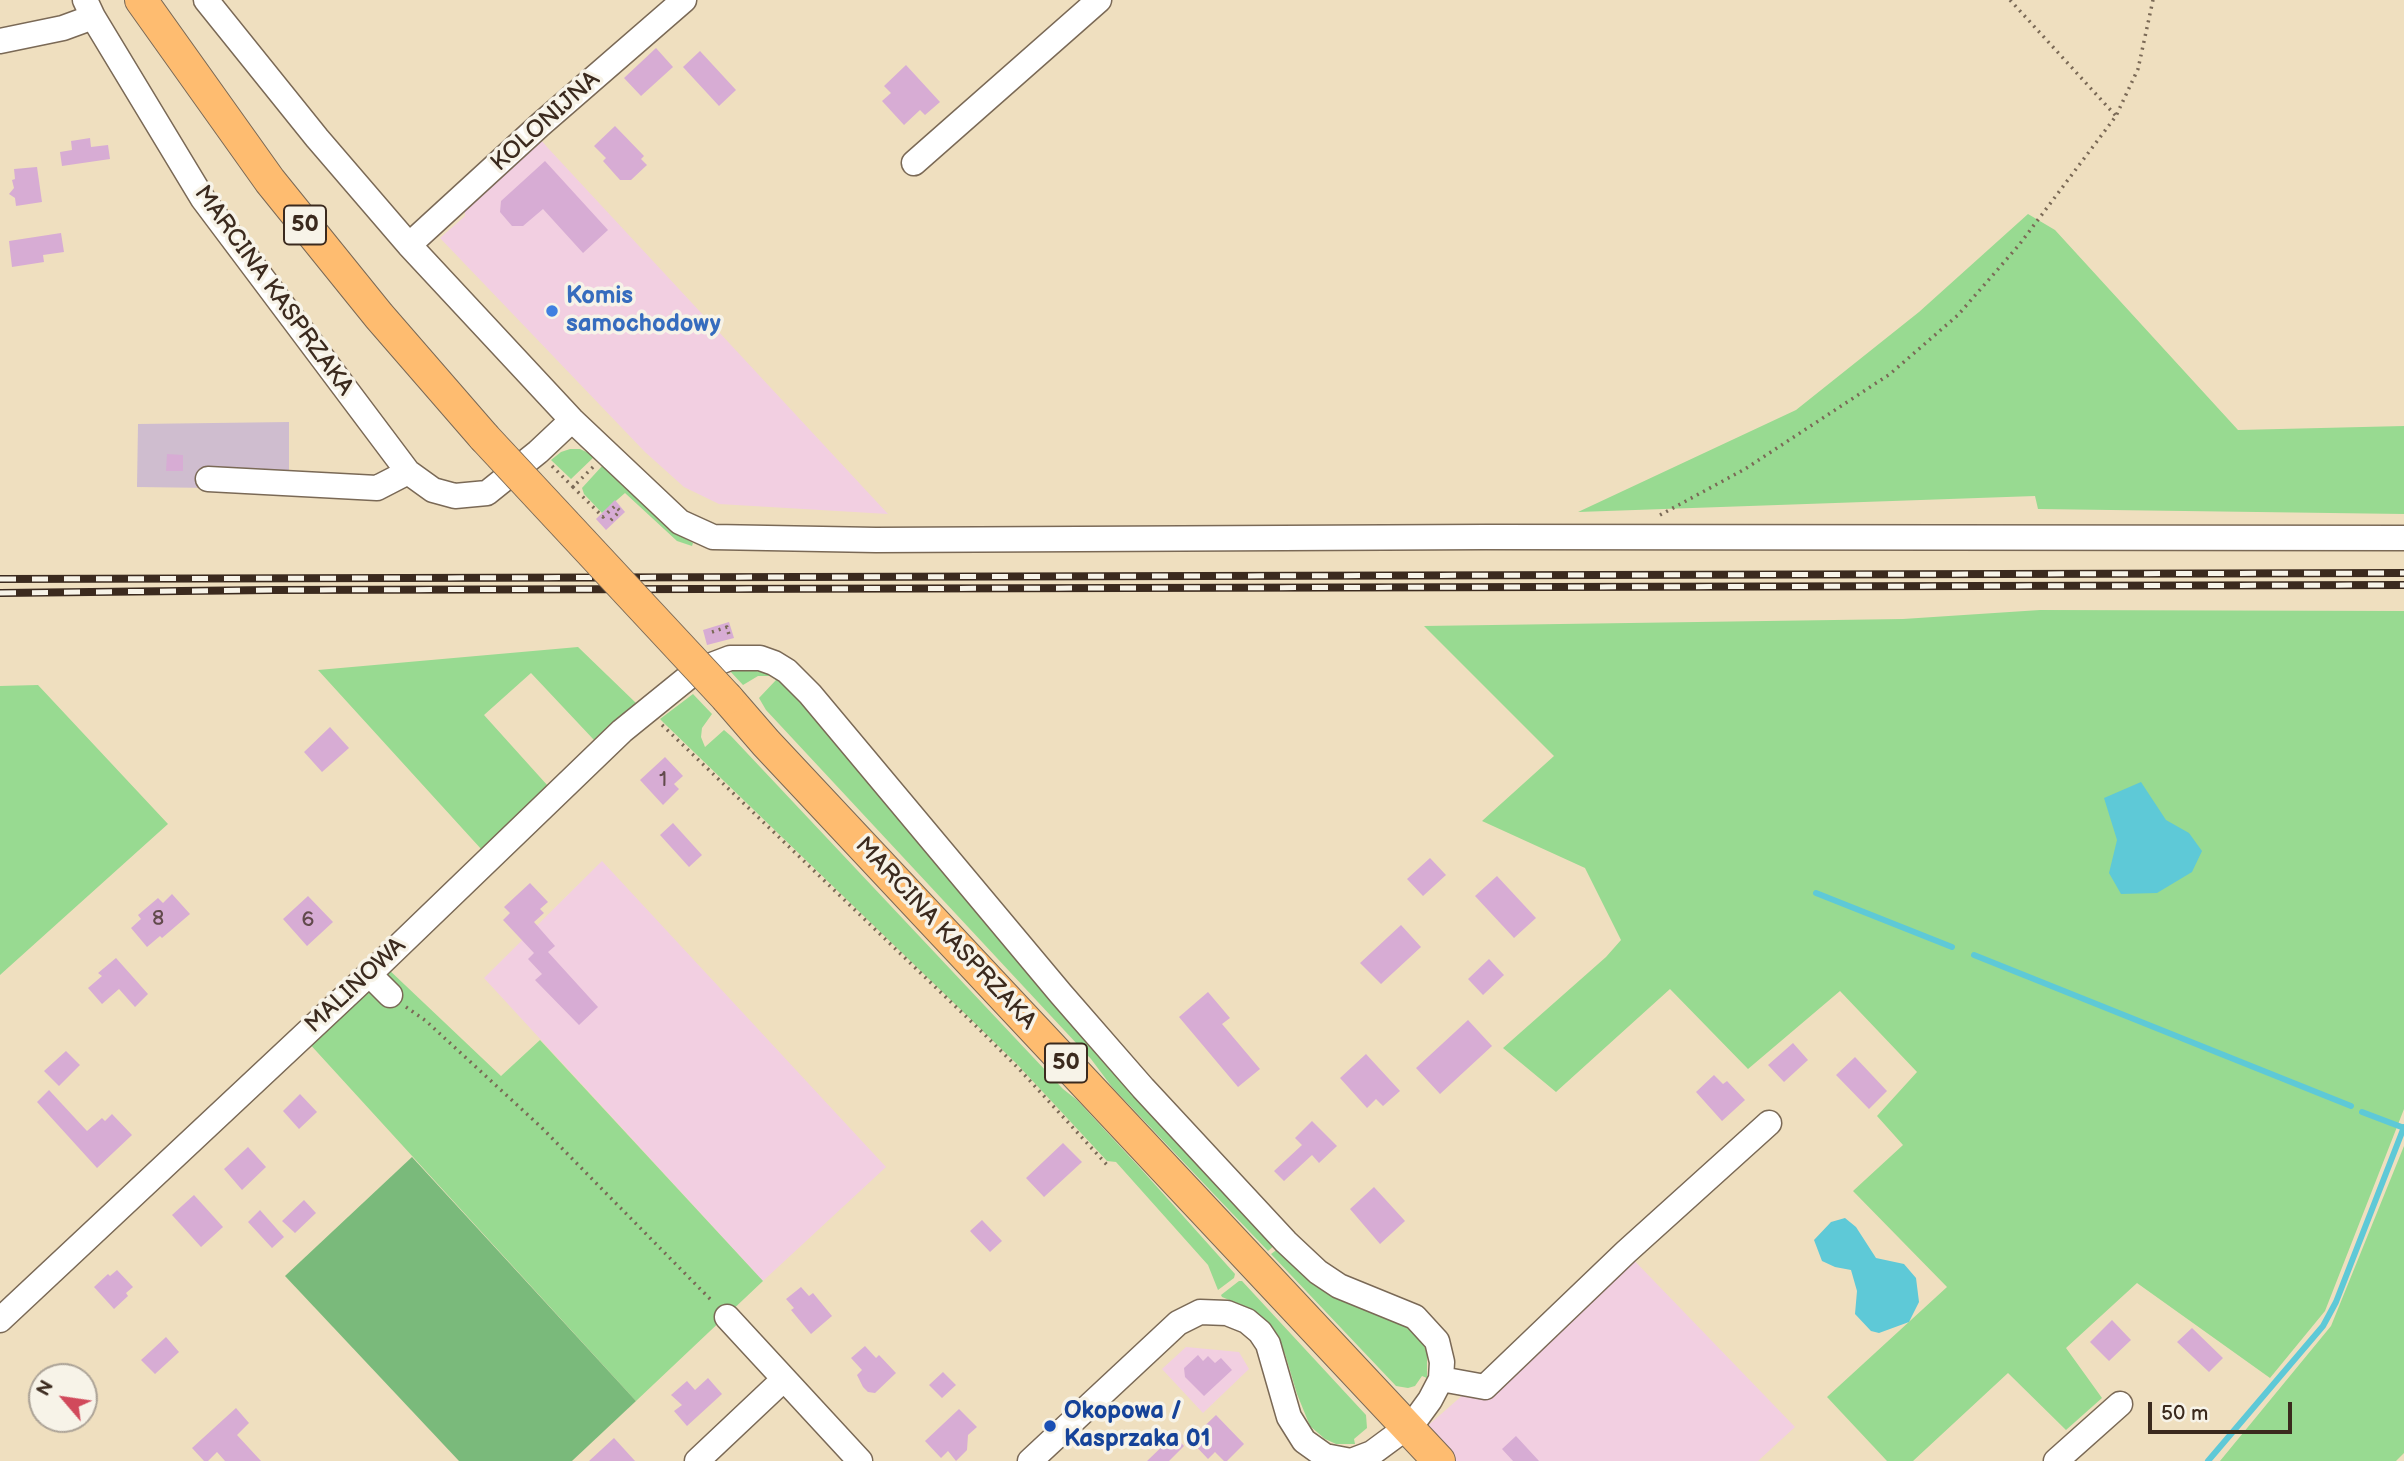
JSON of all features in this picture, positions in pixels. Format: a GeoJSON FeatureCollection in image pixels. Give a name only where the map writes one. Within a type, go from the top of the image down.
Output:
{"type":"FeatureCollection","features":[{"type":"Feature","properties":{"kind":"main road","name":"MARCINA KASPRZAKA"},"geometry":{"type":"LineString","coordinates":[[141,0],[270,181],[379,316],[484,437],[784,763],[1439,1461]]}},
{"type":"Feature","properties":{"kind":"street"},"geometry":{"type":"LineString","coordinates":[[206,0],[317,138],[409,245],[572,420],[681,522],[713,537],[876,540],[1458,537],[2404,538]]}},
{"type":"Feature","properties":{"kind":"street","name":"KOLONIJNA"},"geometry":{"type":"LineString","coordinates":[[409,245],[540,125],[684,0]]}},
{"type":"Feature","properties":{"kind":"street"},"geometry":{"type":"LineString","coordinates":[[914,163],[1099,0]]}},
{"type":"Feature","properties":{"kind":"street"},"geometry":{"type":"LineString","coordinates":[[0,41],[63,28],[89,8]]}},
{"type":"Feature","properties":{"kind":"street","name":"MARCINA KASPRZAKA"},"geometry":{"type":"LineString","coordinates":[[89,8],[203,199],[408,472],[433,490],[455,496],[488,493],[572,420]]}},
{"type":"Feature","properties":{"kind":"street"},"geometry":{"type":"LineString","coordinates":[[208,479],[377,488],[408,472]]}},
{"type":"Feature","properties":{"kind":"street","name":"MARCINA KASPRZAKA"},"geometry":{"type":"LineString","coordinates":[[718,661],[760,657],[787,671],[810,694],[1114,1055],[1286,1241],[1318,1272],[1339,1286],[1415,1317],[1424,1326],[1437,1342],[1442,1362],[1441,1379]]}},
{"type":"Feature","properties":{"kind":"street","name":"MALINOWA"},"geometry":{"type":"LineString","coordinates":[[0,1320],[369,974],[622,730],[696,671],[718,661]]}},
{"type":"Feature","properties":{"kind":"street"},"geometry":{"type":"LineString","coordinates":[[369,974],[390,995]]}},
{"type":"Feature","properties":{"kind":"street"},"geometry":{"type":"LineString","coordinates":[[1031,1461],[1178,1323],[1200,1312],[1227,1313],[1247,1321],[1260,1332],[1268,1344],[1289,1417],[1304,1441],[1325,1456],[1351,1461],[1372,1452],[1413,1422],[1430,1400],[1441,1379],[1485,1387],[1626,1252],[1769,1123]]}},
{"type":"Feature","properties":{"kind":"street"},"geometry":{"type":"LineString","coordinates":[[727,1317],[860,1461]]}},
{"type":"Feature","properties":{"kind":"street"},"geometry":{"type":"LineString","coordinates":[[697,1461],[784,1379]]}},
{"type":"Feature","properties":{"kind":"street"},"geometry":{"type":"LineString","coordinates":[[2056,1461],[2120,1404]]}},
{"type":"Feature","properties":{"kind":"path"},"geometry":{"type":"LineString","coordinates":[[2010,0],[2116,116]]}},
{"type":"Feature","properties":{"kind":"path"},"geometry":{"type":"LineString","coordinates":[[1653,519],[1745,470],[1890,374],[1949,324],[2019,245],[2116,116],[2138,69],[2152,0]]}},
{"type":"Feature","properties":{"kind":"path"},"geometry":{"type":"LineString","coordinates":[[573,487],[606,453]]}},
{"type":"Feature","properties":{"kind":"path"},"geometry":{"type":"LineString","coordinates":[[544,472],[551,465],[603,517],[615,506],[620,511],[610,521]]}},
{"type":"Feature","properties":{"kind":"path"},"geometry":{"type":"LineString","coordinates":[[712,632],[727,627],[729,635],[724,636]]}},
{"type":"Feature","properties":{"kind":"path"},"geometry":{"type":"LineString","coordinates":[[656,718],[988,1038],[1108,1166]]}},
{"type":"Feature","properties":{"kind":"path"},"geometry":{"type":"LineString","coordinates":[[390,995],[426,1021],[541,1127],[727,1317]]}},
{"type":"Feature","properties":{"kind":"shaded area"},"geometry":{"type":"Polygon","coordinates":[[[541,140],[888,514],[719,504],[684,487],[645,452],[440,238],[465,216],[465,209],[541,140]]]}},
{"type":"Feature","properties":{"kind":"shaded area"},"geometry":{"type":"Polygon","coordinates":[[[289,422],[289,489],[137,487],[138,424],[289,422]]]}},
{"type":"Feature","properties":{"kind":"shaded area"},"geometry":{"type":"Polygon","coordinates":[[[602,861],[886,1167],[763,1281],[484,978],[602,861]]]}},
{"type":"Feature","properties":{"kind":"shaded area"},"geometry":{"type":"Polygon","coordinates":[[[1626,1252],[1795,1427],[1758,1461],[1439,1461],[1416,1436],[1626,1252]]]}},
{"type":"Feature","properties":{"kind":"shaded area"},"geometry":{"type":"Polygon","coordinates":[[[1186,1347],[1239,1352],[1249,1369],[1203,1413],[1162,1369],[1186,1347]]]}},
{"type":"Feature","properties":{"kind":"green space"},"geometry":{"type":"Polygon","coordinates":[[[2028,214],[2055,230],[2238,430],[2404,426],[2404,514],[2038,509],[2035,496],[1578,512],[1796,410],[1919,312],[2028,214]]]}},
{"type":"Feature","properties":{"kind":"green space"},"geometry":{"type":"Polygon","coordinates":[[[570,449],[580,449],[595,456],[571,479],[551,460],[570,449]]]}},
{"type":"Feature","properties":{"kind":"green space"},"geometry":{"type":"Polygon","coordinates":[[[603,465],[677,534],[693,543],[692,546],[677,541],[625,493],[602,513],[584,494],[582,488],[603,465]]]}},
{"type":"Feature","properties":{"kind":"green space"},"geometry":{"type":"Polygon","coordinates":[[[2040,610],[2404,611],[2404,1109],[2325,1311],[2270,1378],[2137,1283],[2066,1348],[2102,1398],[2066,1430],[2008,1373],[1913,1461],[1887,1461],[1827,1397],[1947,1287],[1853,1191],[1903,1145],[1877,1116],[1917,1072],[1840,991],[1748,1069],[1670,989],[1556,1092],[1503,1048],[1606,957],[1621,940],[1585,868],[1482,821],[1554,756],[1424,626],[1903,619],[2040,610]]]}},
{"type":"Feature","properties":{"kind":"green space"},"geometry":{"type":"Polygon","coordinates":[[[578,647],[636,703],[594,740],[531,673],[484,715],[548,786],[482,850],[318,670],[578,647]]]}},
{"type":"Feature","properties":{"kind":"green space"},"geometry":{"type":"Polygon","coordinates":[[[729,670],[765,673],[792,689],[1276,1244],[1268,1251],[1112,1087],[1091,1059],[766,710],[759,698],[776,680],[770,676],[758,676],[743,685],[729,670]]]}},
{"type":"Feature","properties":{"kind":"green space"},"geometry":{"type":"Polygon","coordinates":[[[38,685],[168,824],[0,975],[0,686],[38,685]]]}},
{"type":"Feature","properties":{"kind":"green space"},"geometry":{"type":"Polygon","coordinates":[[[693,694],[712,714],[702,728],[701,737],[705,747],[724,730],[731,736],[1063,1089],[1077,1100],[1235,1274],[1234,1278],[1218,1290],[1208,1265],[1116,1162],[1107,1161],[1016,1063],[660,719],[693,694]]]}},
{"type":"Feature","properties":{"kind":"green space"},"geometry":{"type":"Polygon","coordinates":[[[386,967],[501,1076],[540,1040],[763,1281],[636,1401],[307,1041],[386,967]]]}},
{"type":"Feature","properties":{"kind":"green space"},"geometry":{"type":"Polygon","coordinates":[[[2404,1146],[2404,1453],[2396,1461],[2220,1461],[2331,1326],[2404,1146]]]}},
{"type":"Feature","properties":{"kind":"green space"},"geometry":{"type":"Polygon","coordinates":[[[412,1157],[636,1401],[572,1461],[459,1461],[285,1276],[412,1157]]]}},
{"type":"Feature","properties":{"kind":"green space"},"geometry":{"type":"Polygon","coordinates":[[[1279,1248],[1410,1329],[1424,1345],[1427,1354],[1427,1378],[1422,1376],[1415,1386],[1408,1388],[1396,1386],[1271,1254],[1279,1248]]]}},
{"type":"Feature","properties":{"kind":"green space"},"geometry":{"type":"Polygon","coordinates":[[[1242,1281],[1366,1415],[1367,1428],[1354,1439],[1355,1444],[1336,1444],[1325,1439],[1310,1426],[1285,1354],[1272,1328],[1251,1309],[1221,1295],[1242,1281]]]}},
{"type":"Feature","properties":{"kind":"water"},"geometry":{"type":"Polygon","coordinates":[[[2141,782],[2166,820],[2189,833],[2202,851],[2192,872],[2157,893],[2121,894],[2109,873],[2117,840],[2104,798],[2141,782]]]}},
{"type":"Feature","properties":{"kind":"water"},"geometry":{"type":"Polygon","coordinates":[[[1845,1218],[1856,1227],[1876,1258],[1904,1264],[1916,1278],[1919,1302],[1909,1322],[1879,1333],[1871,1331],[1855,1314],[1857,1291],[1851,1270],[1822,1261],[1814,1240],[1831,1222],[1845,1218]]]}},
{"type":"Feature","properties":{"kind":"building"},"geometry":{"type":"Polygon","coordinates":[[[656,48],[673,67],[641,96],[624,78],[656,48]]]}},
{"type":"Feature","properties":{"kind":"building"},"geometry":{"type":"Polygon","coordinates":[[[700,51],[736,90],[719,106],[683,67],[700,51]]]}},
{"type":"Feature","properties":{"kind":"building"},"geometry":{"type":"Polygon","coordinates":[[[906,65],[940,102],[925,115],[920,110],[904,125],[882,101],[891,93],[884,86],[906,65]]]}},
{"type":"Feature","properties":{"kind":"building"},"geometry":{"type":"Polygon","coordinates":[[[615,126],[644,156],[641,159],[647,165],[631,180],[620,180],[603,161],[606,158],[594,146],[615,126]]]}},
{"type":"Feature","properties":{"kind":"building"},"geometry":{"type":"Polygon","coordinates":[[[90,138],[91,147],[108,145],[110,159],[62,166],[60,152],[72,150],[71,141],[90,138]]]}},
{"type":"Feature","properties":{"kind":"building"},"geometry":{"type":"Polygon","coordinates":[[[545,161],[608,230],[583,253],[543,209],[523,226],[512,226],[500,212],[501,201],[545,161]]]}},
{"type":"Feature","properties":{"kind":"building"},"geometry":{"type":"Polygon","coordinates":[[[37,167],[42,202],[16,206],[15,198],[9,194],[14,188],[14,169],[37,167]]]}},
{"type":"Feature","properties":{"kind":"building"},"geometry":{"type":"Polygon","coordinates":[[[61,233],[64,252],[43,255],[44,262],[12,267],[9,241],[61,233]]]}},
{"type":"Feature","properties":{"kind":"building"},"geometry":{"type":"Polygon","coordinates":[[[167,454],[183,455],[183,471],[166,471],[167,454]]]}},
{"type":"Feature","properties":{"kind":"building"},"geometry":{"type":"Polygon","coordinates":[[[615,500],[625,512],[606,530],[596,519],[615,500]]]}},
{"type":"Feature","properties":{"kind":"building"},"geometry":{"type":"Polygon","coordinates":[[[729,622],[734,638],[707,645],[703,630],[729,622]]]}},
{"type":"Feature","properties":{"kind":"building"},"geometry":{"type":"Polygon","coordinates":[[[330,727],[349,748],[322,772],[304,752],[330,727]]]}},
{"type":"Feature","properties":{"kind":"building"},"geometry":{"type":"Polygon","coordinates":[[[665,757],[683,776],[674,784],[679,789],[663,805],[640,780],[665,757]]]}},
{"type":"Feature","properties":{"kind":"building"},"geometry":{"type":"Polygon","coordinates":[[[673,823],[702,855],[689,867],[660,835],[673,823]]]}},
{"type":"Feature","properties":{"kind":"building"},"geometry":{"type":"Polygon","coordinates":[[[1430,858],[1446,875],[1423,896],[1407,879],[1430,858]]]}},
{"type":"Feature","properties":{"kind":"building"},"geometry":{"type":"Polygon","coordinates":[[[1497,876],[1536,918],[1514,938],[1475,896],[1497,876]]]}},
{"type":"Feature","properties":{"kind":"building"},"geometry":{"type":"Polygon","coordinates":[[[530,883],[548,902],[540,909],[544,913],[534,922],[555,946],[548,952],[598,1007],[579,1025],[535,980],[542,974],[528,959],[534,953],[503,920],[510,913],[504,907],[530,883]]]}},
{"type":"Feature","properties":{"kind":"building"},"geometry":{"type":"Polygon","coordinates":[[[172,894],[190,914],[147,947],[131,928],[141,919],[138,915],[158,898],[163,903],[172,894]]]}},
{"type":"Feature","properties":{"kind":"building"},"geometry":{"type":"Polygon","coordinates":[[[308,896],[333,922],[307,946],[283,919],[308,896]]]}},
{"type":"Feature","properties":{"kind":"building"},"geometry":{"type":"Polygon","coordinates":[[[1401,925],[1421,947],[1381,984],[1360,963],[1401,925]]]}},
{"type":"Feature","properties":{"kind":"building"},"geometry":{"type":"Polygon","coordinates":[[[116,958],[148,994],[135,1007],[119,989],[102,1004],[88,988],[102,976],[98,973],[116,958]]]}},
{"type":"Feature","properties":{"kind":"building"},"geometry":{"type":"Polygon","coordinates":[[[1489,959],[1504,975],[1483,995],[1468,979],[1489,959]]]}},
{"type":"Feature","properties":{"kind":"building"},"geometry":{"type":"Polygon","coordinates":[[[1208,992],[1230,1018],[1222,1024],[1260,1069],[1238,1087],[1179,1017],[1208,992]]]}},
{"type":"Feature","properties":{"kind":"building"},"geometry":{"type":"Polygon","coordinates":[[[1468,1020],[1492,1046],[1440,1094],[1416,1068],[1468,1020]]]}},
{"type":"Feature","properties":{"kind":"building"},"geometry":{"type":"Polygon","coordinates":[[[1793,1043],[1808,1060],[1784,1082],[1768,1065],[1793,1043]]]}},
{"type":"Feature","properties":{"kind":"building"},"geometry":{"type":"Polygon","coordinates":[[[66,1051],[80,1065],[59,1086],[44,1071],[66,1051]]]}},
{"type":"Feature","properties":{"kind":"building"},"geometry":{"type":"Polygon","coordinates":[[[1366,1054],[1400,1091],[1383,1106],[1376,1099],[1367,1108],[1340,1078],[1366,1054]]]}},
{"type":"Feature","properties":{"kind":"building"},"geometry":{"type":"Polygon","coordinates":[[[1855,1057],[1887,1091],[1869,1109],[1836,1075],[1855,1057]]]}},
{"type":"Feature","properties":{"kind":"building"},"geometry":{"type":"Polygon","coordinates":[[[1714,1075],[1723,1084],[1727,1081],[1745,1100],[1722,1121],[1696,1092],[1714,1075]]]}},
{"type":"Feature","properties":{"kind":"building"},"geometry":{"type":"Polygon","coordinates":[[[49,1090],[87,1131],[102,1118],[105,1121],[112,1114],[132,1135],[97,1168],[37,1102],[49,1090]]]}},
{"type":"Feature","properties":{"kind":"building"},"geometry":{"type":"Polygon","coordinates":[[[300,1094],[317,1112],[299,1129],[283,1111],[300,1094]]]}},
{"type":"Feature","properties":{"kind":"building"},"geometry":{"type":"Polygon","coordinates":[[[1312,1121],[1337,1146],[1319,1163],[1312,1155],[1284,1181],[1274,1171],[1302,1145],[1295,1138],[1312,1121]]]}},
{"type":"Feature","properties":{"kind":"building"},"geometry":{"type":"Polygon","coordinates":[[[1063,1143],[1082,1162],[1044,1197],[1026,1178],[1063,1143]]]}},
{"type":"Feature","properties":{"kind":"building"},"geometry":{"type":"Polygon","coordinates":[[[248,1147],[266,1167],[242,1190],[224,1169],[248,1147]]]}},
{"type":"Feature","properties":{"kind":"building"},"geometry":{"type":"Polygon","coordinates":[[[1374,1187],[1405,1221],[1380,1244],[1350,1209],[1374,1187]]]}},
{"type":"Feature","properties":{"kind":"building"},"geometry":{"type":"Polygon","coordinates":[[[194,1195],[223,1227],[201,1247],[172,1215],[194,1195]]]}},
{"type":"Feature","properties":{"kind":"building"},"geometry":{"type":"Polygon","coordinates":[[[304,1200],[316,1213],[295,1233],[282,1221],[304,1200]]]}},
{"type":"Feature","properties":{"kind":"building"},"geometry":{"type":"Polygon","coordinates":[[[260,1210],[284,1237],[272,1248],[248,1222],[260,1210]]]}},
{"type":"Feature","properties":{"kind":"building"},"geometry":{"type":"Polygon","coordinates":[[[982,1220],[1002,1241],[990,1252],[970,1231],[982,1220]]]}},
{"type":"Feature","properties":{"kind":"building"},"geometry":{"type":"Polygon","coordinates":[[[117,1270],[133,1287],[114,1309],[94,1287],[108,1274],[110,1276],[117,1270]]]}},
{"type":"Feature","properties":{"kind":"building"},"geometry":{"type":"Polygon","coordinates":[[[801,1287],[809,1296],[813,1293],[832,1316],[811,1334],[791,1310],[794,1308],[786,1299],[801,1287]]]}},
{"type":"Feature","properties":{"kind":"building"},"geometry":{"type":"Polygon","coordinates":[[[2112,1320],[2131,1340],[2109,1361],[2090,1342],[2112,1320]]]}},
{"type":"Feature","properties":{"kind":"building"},"geometry":{"type":"Polygon","coordinates":[[[2192,1328],[2223,1358],[2209,1372],[2177,1342],[2192,1328]]]}},
{"type":"Feature","properties":{"kind":"building"},"geometry":{"type":"Polygon","coordinates":[[[166,1337],[179,1352],[155,1374],[141,1360],[166,1337]]]}},
{"type":"Feature","properties":{"kind":"building"},"geometry":{"type":"Polygon","coordinates":[[[865,1346],[876,1358],[879,1355],[896,1373],[875,1393],[868,1392],[863,1387],[857,1375],[862,1370],[851,1358],[865,1346]]]}},
{"type":"Feature","properties":{"kind":"building"},"geometry":{"type":"Polygon","coordinates":[[[1198,1355],[1203,1361],[1208,1356],[1215,1363],[1221,1358],[1232,1370],[1204,1396],[1185,1377],[1184,1368],[1198,1355]]]}},
{"type":"Feature","properties":{"kind":"building"},"geometry":{"type":"Polygon","coordinates":[[[943,1372],[956,1385],[942,1398],[929,1385],[943,1372]]]}},
{"type":"Feature","properties":{"kind":"building"},"geometry":{"type":"Polygon","coordinates":[[[708,1378],[722,1394],[687,1426],[674,1411],[682,1405],[671,1395],[687,1381],[695,1390],[708,1378]]]}},
{"type":"Feature","properties":{"kind":"building"},"geometry":{"type":"Polygon","coordinates":[[[236,1408],[249,1423],[237,1435],[261,1461],[225,1461],[217,1452],[208,1461],[204,1461],[192,1448],[236,1408]]]}},
{"type":"Feature","properties":{"kind":"building"},"geometry":{"type":"Polygon","coordinates":[[[959,1409],[977,1427],[968,1435],[967,1450],[956,1461],[948,1451],[941,1458],[925,1441],[959,1409]]]}},
{"type":"Feature","properties":{"kind":"building"},"geometry":{"type":"Polygon","coordinates":[[[1216,1415],[1244,1444],[1227,1461],[1215,1452],[1208,1459],[1190,1440],[1216,1415]]]}},
{"type":"Feature","properties":{"kind":"building"},"geometry":{"type":"Polygon","coordinates":[[[1174,1435],[1184,1446],[1169,1461],[1147,1461],[1174,1435]]]}},
{"type":"Feature","properties":{"kind":"building"},"geometry":{"type":"Polygon","coordinates":[[[1516,1436],[1539,1461],[1513,1461],[1502,1449],[1516,1436]]]}},
{"type":"Feature","properties":{"kind":"building"},"geometry":{"type":"Polygon","coordinates":[[[614,1438],[635,1461],[589,1461],[614,1438]]]}},
{"type":"Feature","properties":{"kind":"waterway"},"geometry":{"type":"LineString","coordinates":[[1816,893],[1952,947]]}},
{"type":"Feature","properties":{"kind":"waterway"},"geometry":{"type":"LineString","coordinates":[[1974,955],[2351,1106]]}},
{"type":"Feature","properties":{"kind":"waterway"},"geometry":{"type":"LineString","coordinates":[[2362,1112],[2404,1128]]}},
{"type":"Feature","properties":{"kind":"waterway"},"geometry":{"type":"LineString","coordinates":[[2208,1461],[2323,1326],[2336,1302],[2404,1127]]}},
{"type":"Feature","properties":{"kind":"railway"},"geometry":{"type":"LineString","coordinates":[[0,579],[2404,573]]}},
{"type":"Feature","properties":{"kind":"railway"},"geometry":{"type":"LineString","coordinates":[[0,593],[2404,585]]}},
{"type":"Feature","properties":{"kind":"place","name":"Komis samochodowy"},"geometry":{"type":"Point","coordinates":[552,311]}},
{"type":"Feature","properties":{"kind":"place","name":"Okopowa / Kasprzaka 01"},"geometry":{"type":"Point","coordinates":[1050,1426]}}]}
